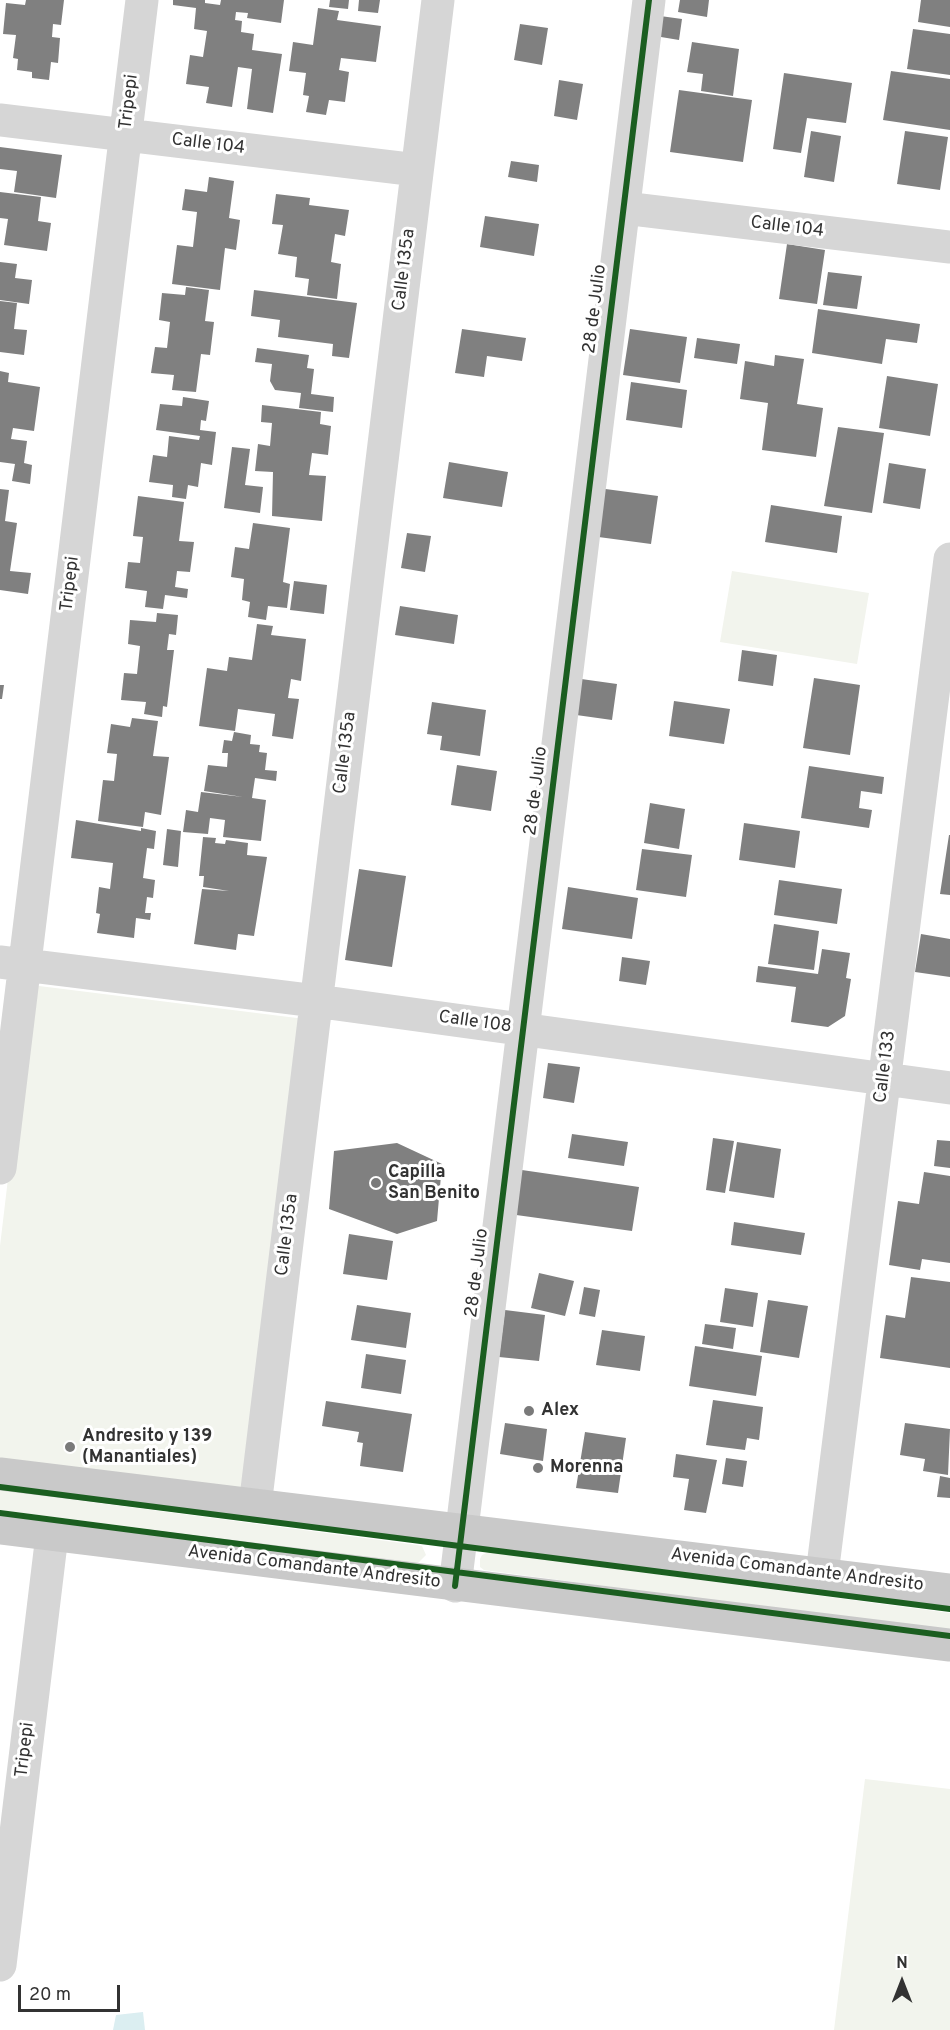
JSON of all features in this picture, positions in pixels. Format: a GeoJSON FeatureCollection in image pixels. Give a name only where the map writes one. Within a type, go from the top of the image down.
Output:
{"type":"FeatureCollection","features":[{"type":"Feature","properties":{"kind":"main road","name":"Avenida Comandante Andresito"},"geometry":{"type":"LineString","coordinates":[[0,1474],[950,1590]]}},
{"type":"Feature","properties":{"kind":"main road","name":"Avenida Comandante Andresito"},"geometry":{"type":"LineString","coordinates":[[0,1528],[455,1586],[950,1645]]}},
{"type":"Feature","properties":{"kind":"street","name":"Tripepi"},"geometry":{"type":"LineString","coordinates":[[0,1168],[12,964],[142,0]]}},
{"type":"Feature","properties":{"kind":"street","name":"Calle 135a"},"geometry":{"type":"LineString","coordinates":[[255,1506],[438,0]]}},
{"type":"Feature","properties":{"kind":"street","name":"28 de Julio"},"geometry":{"type":"LineString","coordinates":[[455,1586],[649,0]]}},
{"type":"Feature","properties":{"kind":"street","name":"Calle 104"},"geometry":{"type":"LineString","coordinates":[[0,120],[417,170]]}},
{"type":"Feature","properties":{"kind":"street","name":"Calle 104"},"geometry":{"type":"LineString","coordinates":[[624,208],[950,247]]}},
{"type":"Feature","properties":{"kind":"street","name":"Calle 133"},"geometry":{"type":"LineString","coordinates":[[822,1574],[950,559]]}},
{"type":"Feature","properties":{"kind":"street","name":"Calle 108"},"geometry":{"type":"LineString","coordinates":[[12,964],[316,1001],[950,1088]]}},
{"type":"Feature","properties":{"kind":"street","name":"Tripepi"},"geometry":{"type":"LineString","coordinates":[[0,1965],[52,1535]]}},
{"type":"Feature","properties":{"kind":"shaded area"},"geometry":{"type":"Polygon","coordinates":[[[732,571],[869,593],[857,664],[720,642],[732,571]]]}},
{"type":"Feature","properties":{"kind":"shaded area"},"geometry":{"type":"Polygon","coordinates":[[[31,985],[305,1019],[252,1491],[0,1459],[0,1246],[31,985]]]}},
{"type":"Feature","properties":{"kind":"shaded area"},"geometry":{"type":"Polygon","coordinates":[[[0,1490],[417,1545],[422,1546],[426,1555],[417,1564],[0,1510],[0,1490]]]}},
{"type":"Feature","properties":{"kind":"shaded area"},"geometry":{"type":"Polygon","coordinates":[[[489,1552],[950,1613],[950,1632],[484,1570],[480,1567],[480,1559],[482,1555],[489,1552]]]}},
{"type":"Feature","properties":{"kind":"shaded area"},"geometry":{"type":"Polygon","coordinates":[[[865,1779],[950,1789],[950,2030],[834,2030],[865,1779]]]}},
{"type":"Feature","properties":{"kind":"shaded area"},"geometry":{"type":"Polygon","coordinates":[[[143,2012],[145,2030],[113,2030],[116,2015],[143,2012]]]}},
{"type":"Feature","properties":{"kind":"building"},"geometry":{"type":"Polygon","coordinates":[[[26,0],[64,0],[61,25],[53,24],[52,37],[60,38],[58,63],[51,62],[49,80],[32,78],[32,72],[17,70],[18,59],[13,58],[16,35],[3,34],[6,3],[25,5],[26,0]]]}},
{"type":"Feature","properties":{"kind":"building"},"geometry":{"type":"Polygon","coordinates":[[[173,0],[205,0],[205,3],[220,5],[221,0],[284,0],[281,23],[247,18],[248,13],[236,12],[235,20],[242,21],[241,32],[254,34],[252,50],[282,54],[273,113],[247,109],[252,69],[238,67],[232,107],[206,103],[209,87],[186,84],[190,55],[203,57],[207,31],[194,29],[196,8],[173,5],[173,0]]]}},
{"type":"Feature","properties":{"kind":"building"},"geometry":{"type":"Polygon","coordinates":[[[330,0],[349,0],[348,9],[329,7],[330,0]]]}},
{"type":"Feature","properties":{"kind":"building"},"geometry":{"type":"Polygon","coordinates":[[[359,0],[380,0],[378,13],[358,11],[359,0]]]}},
{"type":"Feature","properties":{"kind":"building"},"geometry":{"type":"Polygon","coordinates":[[[680,0],[709,0],[707,17],[678,12],[680,0]]]}},
{"type":"Feature","properties":{"kind":"building"},"geometry":{"type":"Polygon","coordinates":[[[921,0],[950,0],[950,27],[918,22],[921,0]]]}},
{"type":"Feature","properties":{"kind":"building"},"geometry":{"type":"Polygon","coordinates":[[[318,8],[339,11],[337,20],[381,26],[376,62],[341,58],[339,70],[349,72],[345,102],[329,100],[326,115],[306,112],[309,96],[303,95],[306,73],[289,71],[293,42],[313,45],[318,8]]]}},
{"type":"Feature","properties":{"kind":"building"},"geometry":{"type":"Polygon","coordinates":[[[653,15],[682,19],[679,40],[649,35],[653,15]]]}},
{"type":"Feature","properties":{"kind":"building"},"geometry":{"type":"Polygon","coordinates":[[[520,24],[548,28],[542,65],[514,60],[520,24]]]}},
{"type":"Feature","properties":{"kind":"building"},"geometry":{"type":"Polygon","coordinates":[[[913,29],[950,34],[950,75],[907,69],[913,29]]]}},
{"type":"Feature","properties":{"kind":"building"},"geometry":{"type":"Polygon","coordinates":[[[692,42],[739,49],[733,96],[701,91],[703,74],[687,72],[692,42]]]}},
{"type":"Feature","properties":{"kind":"building"},"geometry":{"type":"Polygon","coordinates":[[[891,71],[950,79],[950,130],[883,120],[891,71]]]}},
{"type":"Feature","properties":{"kind":"building"},"geometry":{"type":"Polygon","coordinates":[[[784,73],[852,83],[846,123],[807,118],[801,153],[773,149],[784,73]]]}},
{"type":"Feature","properties":{"kind":"building"},"geometry":{"type":"Polygon","coordinates":[[[559,80],[583,84],[577,120],[554,116],[559,80]]]}},
{"type":"Feature","properties":{"kind":"building"},"geometry":{"type":"Polygon","coordinates":[[[679,90],[752,100],[743,162],[670,152],[679,90]]]}},
{"type":"Feature","properties":{"kind":"building"},"geometry":{"type":"Polygon","coordinates":[[[811,131],[841,136],[834,182],[804,177],[811,131]]]}},
{"type":"Feature","properties":{"kind":"building"},"geometry":{"type":"Polygon","coordinates":[[[905,131],[948,137],[940,190],[897,184],[905,131]]]}},
{"type":"Feature","properties":{"kind":"building"},"geometry":{"type":"Polygon","coordinates":[[[0,147],[62,155],[56,198],[14,192],[17,171],[0,169],[0,147]]]}},
{"type":"Feature","properties":{"kind":"building"},"geometry":{"type":"Polygon","coordinates":[[[511,161],[539,165],[537,182],[508,177],[511,161]]]}},
{"type":"Feature","properties":{"kind":"building"},"geometry":{"type":"Polygon","coordinates":[[[209,177],[234,181],[229,218],[240,220],[236,250],[225,248],[220,290],[172,284],[177,245],[193,247],[197,212],[182,210],[185,189],[207,192],[209,177]]]}},
{"type":"Feature","properties":{"kind":"building"},"geometry":{"type":"Polygon","coordinates":[[[0,192],[41,197],[38,221],[51,223],[47,251],[4,245],[8,219],[0,218],[0,192]]]}},
{"type":"Feature","properties":{"kind":"building"},"geometry":{"type":"Polygon","coordinates":[[[276,194],[310,198],[309,205],[349,210],[345,236],[335,234],[331,262],[341,264],[337,299],[307,295],[309,279],[295,277],[297,257],[278,254],[283,225],[272,224],[276,194]]]}},
{"type":"Feature","properties":{"kind":"building"},"geometry":{"type":"Polygon","coordinates":[[[485,216],[539,224],[534,256],[480,247],[485,216]]]}},
{"type":"Feature","properties":{"kind":"building"},"geometry":{"type":"Polygon","coordinates":[[[787,244],[825,250],[817,304],[779,299],[787,244]]]}},
{"type":"Feature","properties":{"kind":"building"},"geometry":{"type":"Polygon","coordinates":[[[0,262],[17,264],[15,278],[32,280],[29,304],[0,300],[0,262]]]}},
{"type":"Feature","properties":{"kind":"building"},"geometry":{"type":"Polygon","coordinates":[[[828,272],[862,276],[857,309],[823,305],[828,272]]]}},
{"type":"Feature","properties":{"kind":"building"},"geometry":{"type":"Polygon","coordinates":[[[186,287],[209,290],[205,321],[214,322],[210,355],[201,354],[196,392],[172,390],[174,375],[151,373],[155,347],[167,348],[170,322],[159,320],[162,293],[185,295],[186,287]]]}},
{"type":"Feature","properties":{"kind":"building"},"geometry":{"type":"Polygon","coordinates":[[[254,290],[357,303],[349,358],[332,356],[333,344],[278,337],[280,320],[251,316],[254,290]]]}},
{"type":"Feature","properties":{"kind":"building"},"geometry":{"type":"Polygon","coordinates":[[[0,301],[17,303],[14,329],[27,330],[24,355],[0,352],[0,301]]]}},
{"type":"Feature","properties":{"kind":"building"},"geometry":{"type":"Polygon","coordinates":[[[818,309],[920,324],[917,343],[886,339],[882,364],[812,353],[818,309]]]}},
{"type":"Feature","properties":{"kind":"building"},"geometry":{"type":"Polygon","coordinates":[[[462,329],[526,338],[522,361],[487,356],[484,377],[455,373],[462,329]]]}},
{"type":"Feature","properties":{"kind":"building"},"geometry":{"type":"Polygon","coordinates":[[[630,329],[687,337],[680,383],[623,375],[630,329]]]}},
{"type":"Feature","properties":{"kind":"building"},"geometry":{"type":"Polygon","coordinates":[[[697,338],[740,344],[737,364],[694,358],[697,338]]]}},
{"type":"Feature","properties":{"kind":"building"},"geometry":{"type":"Polygon","coordinates":[[[257,348],[309,355],[307,368],[314,369],[311,394],[334,397],[333,412],[299,408],[301,393],[275,390],[270,381],[272,364],[255,362],[257,348]]]}},
{"type":"Feature","properties":{"kind":"building"},"geometry":{"type":"Polygon","coordinates":[[[775,355],[804,359],[797,404],[823,408],[816,457],[762,450],[768,403],[740,399],[745,361],[774,366],[775,355]]]}},
{"type":"Feature","properties":{"kind":"building"},"geometry":{"type":"Polygon","coordinates":[[[0,371],[9,373],[8,382],[40,387],[34,431],[13,428],[11,439],[27,441],[24,463],[32,465],[30,484],[12,481],[15,464],[0,462],[0,371]]]}},
{"type":"Feature","properties":{"kind":"building"},"geometry":{"type":"Polygon","coordinates":[[[887,376],[938,384],[930,436],[879,428],[887,376]]]}},
{"type":"Feature","properties":{"kind":"building"},"geometry":{"type":"Polygon","coordinates":[[[631,382],[687,390],[682,428],[626,420],[631,382]]]}},
{"type":"Feature","properties":{"kind":"building"},"geometry":{"type":"Polygon","coordinates":[[[183,397],[209,401],[206,421],[201,420],[200,430],[216,432],[212,465],[201,463],[198,487],[188,485],[186,499],[172,497],[173,485],[149,482],[153,455],[167,457],[169,436],[199,440],[200,436],[156,430],[160,404],[182,406],[183,397]]]}},
{"type":"Feature","properties":{"kind":"building"},"geometry":{"type":"Polygon","coordinates":[[[262,405],[321,412],[320,424],[331,426],[328,455],[312,453],[309,475],[326,476],[322,521],[272,516],[273,472],[255,471],[258,444],[270,446],[272,423],[261,422],[262,405]]]}},
{"type":"Feature","properties":{"kind":"building"},"geometry":{"type":"Polygon","coordinates":[[[838,427],[884,433],[872,513],[824,506],[838,427]]]}},
{"type":"Feature","properties":{"kind":"building"},"geometry":{"type":"Polygon","coordinates":[[[232,447],[250,449],[245,485],[263,487],[260,513],[224,508],[232,447]]]}},
{"type":"Feature","properties":{"kind":"building"},"geometry":{"type":"Polygon","coordinates":[[[449,462],[508,472],[502,507],[443,498],[449,462]]]}},
{"type":"Feature","properties":{"kind":"building"},"geometry":{"type":"Polygon","coordinates":[[[889,463],[926,469],[920,509],[883,503],[889,463]]]}},
{"type":"Feature","properties":{"kind":"building"},"geometry":{"type":"Polygon","coordinates":[[[598,488],[658,496],[651,544],[591,536],[598,488]]]}},
{"type":"Feature","properties":{"kind":"building"},"geometry":{"type":"Polygon","coordinates":[[[0,489],[9,490],[5,521],[17,523],[10,571],[31,573],[28,594],[0,590],[0,489]]]}},
{"type":"Feature","properties":{"kind":"building"},"geometry":{"type":"Polygon","coordinates":[[[138,496],[184,502],[179,541],[194,542],[190,572],[177,571],[175,587],[188,589],[187,598],[165,595],[163,609],[145,607],[147,591],[125,588],[128,562],[140,563],[143,537],[133,536],[138,496]]]}},
{"type":"Feature","properties":{"kind":"building"},"geometry":{"type":"Polygon","coordinates":[[[771,505],[842,516],[837,553],[765,542],[771,505]]]}},
{"type":"Feature","properties":{"kind":"building"},"geometry":{"type":"Polygon","coordinates":[[[253,523],[290,528],[283,582],[290,584],[287,608],[268,606],[266,620],[248,617],[250,602],[242,600],[244,579],[231,577],[235,547],[249,549],[253,523]]]}},
{"type":"Feature","properties":{"kind":"building"},"geometry":{"type":"Polygon","coordinates":[[[407,533],[431,536],[425,572],[401,568],[407,533]]]}},
{"type":"Feature","properties":{"kind":"building"},"geometry":{"type":"Polygon","coordinates":[[[294,581],[327,585],[324,614],[290,610],[294,581]]]}},
{"type":"Feature","properties":{"kind":"building"},"geometry":{"type":"Polygon","coordinates":[[[400,606],[458,615],[454,644],[395,635],[400,606]]]}},
{"type":"Feature","properties":{"kind":"building"},"geometry":{"type":"Polygon","coordinates":[[[157,613],[178,615],[176,635],[169,634],[167,650],[174,650],[167,707],[163,706],[162,717],[144,714],[146,702],[121,700],[124,673],[137,674],[140,646],[128,644],[130,620],[156,622],[157,613]]]}},
{"type":"Feature","properties":{"kind":"building"},"geometry":{"type":"Polygon","coordinates":[[[257,624],[273,626],[271,635],[306,639],[301,681],[291,679],[288,698],[299,699],[293,739],[272,736],[275,714],[238,709],[235,731],[199,726],[207,668],[227,671],[229,657],[252,660],[257,624]]]}},
{"type":"Feature","properties":{"kind":"building"},"geometry":{"type":"Polygon","coordinates":[[[742,650],[777,655],[773,686],[738,681],[742,650]]]}},
{"type":"Feature","properties":{"kind":"building"},"geometry":{"type":"Polygon","coordinates":[[[567,677],[617,684],[612,720],[562,713],[567,677]]]}},
{"type":"Feature","properties":{"kind":"building"},"geometry":{"type":"Polygon","coordinates":[[[814,678],[860,685],[850,755],[803,748],[814,678]]]}},
{"type":"Feature","properties":{"kind":"building"},"geometry":{"type":"Polygon","coordinates":[[[0,685],[4,685],[2,699],[0,699],[0,685]]]}},
{"type":"Feature","properties":{"kind":"building"},"geometry":{"type":"Polygon","coordinates":[[[674,701],[730,709],[724,744],[669,736],[674,701]]]}},
{"type":"Feature","properties":{"kind":"building"},"geometry":{"type":"Polygon","coordinates":[[[432,702],[486,710],[480,756],[440,750],[442,736],[427,734],[432,702]]]}},
{"type":"Feature","properties":{"kind":"building"},"geometry":{"type":"Polygon","coordinates":[[[132,718],[158,721],[153,756],[169,757],[161,815],[145,812],[143,827],[98,821],[103,780],[114,781],[117,754],[107,753],[111,724],[130,727],[132,718]]]}},
{"type":"Feature","properties":{"kind":"building"},"geometry":{"type":"Polygon","coordinates":[[[234,732],[251,735],[250,744],[260,745],[259,752],[267,753],[265,770],[277,771],[276,781],[255,778],[252,798],[266,800],[261,841],[223,837],[225,820],[210,818],[208,834],[183,832],[186,810],[198,812],[201,792],[243,797],[204,791],[208,765],[227,767],[228,753],[222,753],[224,740],[232,741],[234,732]]]}},
{"type":"Feature","properties":{"kind":"building"},"geometry":{"type":"Polygon","coordinates":[[[457,765],[497,771],[491,811],[451,805],[457,765]]]}},
{"type":"Feature","properties":{"kind":"building"},"geometry":{"type":"Polygon","coordinates":[[[809,766],[884,777],[882,794],[861,791],[859,808],[872,810],[869,828],[801,818],[809,766]]]}},
{"type":"Feature","properties":{"kind":"building"},"geometry":{"type":"Polygon","coordinates":[[[650,803],[685,809],[679,849],[644,843],[650,803]]]}},
{"type":"Feature","properties":{"kind":"building"},"geometry":{"type":"Polygon","coordinates":[[[76,820],[141,831],[141,828],[156,831],[154,849],[147,848],[143,878],[155,880],[153,898],[147,897],[145,913],[151,913],[150,920],[136,918],[134,938],[97,933],[100,914],[96,913],[99,887],[110,889],[113,863],[71,858],[76,820]]]}},
{"type":"Feature","properties":{"kind":"building"},"geometry":{"type":"Polygon","coordinates":[[[744,823],[800,831],[795,868],[739,860],[744,823]]]}},
{"type":"Feature","properties":{"kind":"building"},"geometry":{"type":"Polygon","coordinates":[[[167,829],[181,831],[178,867],[163,865],[167,829]]]}},
{"type":"Feature","properties":{"kind":"building"},"geometry":{"type":"Polygon","coordinates":[[[950,835],[950,895],[940,894],[950,835]]]}},
{"type":"Feature","properties":{"kind":"building"},"geometry":{"type":"Polygon","coordinates":[[[203,837],[216,838],[215,843],[225,844],[226,840],[248,843],[247,855],[267,857],[254,936],[238,934],[236,950],[194,944],[202,889],[229,891],[203,887],[204,876],[199,876],[203,837]]]}},
{"type":"Feature","properties":{"kind":"building"},"geometry":{"type":"Polygon","coordinates":[[[642,849],[692,855],[686,897],[636,890],[642,849]]]}},
{"type":"Feature","properties":{"kind":"building"},"geometry":{"type":"Polygon","coordinates":[[[359,869],[406,876],[392,967],[345,960],[359,869]]]}},
{"type":"Feature","properties":{"kind":"building"},"geometry":{"type":"Polygon","coordinates":[[[779,880],[842,889],[837,924],[774,915],[779,880]]]}},
{"type":"Feature","properties":{"kind":"building"},"geometry":{"type":"Polygon","coordinates":[[[568,887],[638,898],[632,939],[562,929],[568,887]]]}},
{"type":"Feature","properties":{"kind":"building"},"geometry":{"type":"Polygon","coordinates":[[[774,924],[819,931],[814,970],[768,964],[774,924]]]}},
{"type":"Feature","properties":{"kind":"building"},"geometry":{"type":"Polygon","coordinates":[[[921,934],[950,939],[950,977],[915,972],[921,934]]]}},
{"type":"Feature","properties":{"kind":"building"},"geometry":{"type":"Polygon","coordinates":[[[822,949],[850,953],[846,978],[851,979],[845,1016],[828,1027],[791,1022],[796,987],[756,982],[758,966],[818,974],[822,949]]]}},
{"type":"Feature","properties":{"kind":"building"},"geometry":{"type":"Polygon","coordinates":[[[622,957],[650,961],[646,985],[619,981],[622,957]]]}},
{"type":"Feature","properties":{"kind":"building"},"geometry":{"type":"Polygon","coordinates":[[[548,1063],[580,1067],[574,1103],[543,1098],[548,1063]]]}},
{"type":"Feature","properties":{"kind":"building"},"geometry":{"type":"Polygon","coordinates":[[[572,1134],[628,1142],[624,1166],[568,1158],[572,1134]]]}},
{"type":"Feature","properties":{"kind":"building"},"geometry":{"type":"Polygon","coordinates":[[[713,1138],[734,1141],[725,1193],[706,1190],[713,1138]]]}},
{"type":"Feature","properties":{"kind":"building"},"geometry":{"type":"Polygon","coordinates":[[[937,1140],[950,1141],[950,1168],[934,1166],[937,1140]]]}},
{"type":"Feature","properties":{"kind":"building"},"geometry":{"type":"Polygon","coordinates":[[[737,1142],[781,1149],[774,1198],[729,1191],[737,1142]]]}},
{"type":"Feature","properties":{"kind":"building"},"geometry":{"type":"Polygon","coordinates":[[[397,1143],[442,1164],[437,1221],[397,1234],[329,1209],[334,1151],[397,1143]]]}},
{"type":"Feature","properties":{"kind":"building"},"geometry":{"type":"Polygon","coordinates":[[[515,1169],[639,1187],[632,1231],[509,1214],[515,1169]]]}},
{"type":"Feature","properties":{"kind":"building"},"geometry":{"type":"Polygon","coordinates":[[[924,1172],[950,1176],[950,1263],[922,1259],[920,1270],[889,1265],[898,1201],[919,1204],[924,1172]]]}},
{"type":"Feature","properties":{"kind":"building"},"geometry":{"type":"Polygon","coordinates":[[[734,1222],[805,1233],[801,1255],[731,1245],[734,1222]]]}},
{"type":"Feature","properties":{"kind":"building"},"geometry":{"type":"Polygon","coordinates":[[[349,1234],[393,1241],[387,1280],[343,1274],[349,1234]]]}},
{"type":"Feature","properties":{"kind":"building"},"geometry":{"type":"Polygon","coordinates":[[[539,1273],[574,1281],[565,1316],[531,1308],[539,1273]]]}},
{"type":"Feature","properties":{"kind":"building"},"geometry":{"type":"Polygon","coordinates":[[[911,1277],[950,1282],[950,1368],[880,1358],[886,1315],[905,1318],[911,1277]]]}},
{"type":"Feature","properties":{"kind":"building"},"geometry":{"type":"Polygon","coordinates":[[[584,1287],[600,1290],[595,1317],[579,1314],[584,1287]]]}},
{"type":"Feature","properties":{"kind":"building"},"geometry":{"type":"Polygon","coordinates":[[[725,1288],[758,1293],[753,1327],[720,1322],[725,1288]]]}},
{"type":"Feature","properties":{"kind":"building"},"geometry":{"type":"Polygon","coordinates":[[[768,1300],[808,1306],[799,1358],[760,1352],[768,1300]]]}},
{"type":"Feature","properties":{"kind":"building"},"geometry":{"type":"Polygon","coordinates":[[[357,1305],[411,1313],[406,1348],[351,1340],[357,1305]]]}},
{"type":"Feature","properties":{"kind":"building"},"geometry":{"type":"Polygon","coordinates":[[[505,1310],[545,1315],[539,1361],[499,1357],[505,1310]]]}},
{"type":"Feature","properties":{"kind":"building"},"geometry":{"type":"Polygon","coordinates":[[[705,1324],[736,1328],[733,1349],[702,1344],[705,1324]]]}},
{"type":"Feature","properties":{"kind":"building"},"geometry":{"type":"Polygon","coordinates":[[[602,1330],[645,1336],[640,1371],[596,1365],[602,1330]]]}},
{"type":"Feature","properties":{"kind":"building"},"geometry":{"type":"Polygon","coordinates":[[[695,1346],[762,1356],[756,1396],[689,1386],[695,1346]]]}},
{"type":"Feature","properties":{"kind":"building"},"geometry":{"type":"Polygon","coordinates":[[[366,1354],[406,1360],[401,1394],[361,1388],[366,1354]]]}},
{"type":"Feature","properties":{"kind":"building"},"geometry":{"type":"Polygon","coordinates":[[[713,1400],[763,1407],[759,1440],[747,1438],[745,1450],[706,1445],[713,1400]]]}},
{"type":"Feature","properties":{"kind":"building"},"geometry":{"type":"Polygon","coordinates":[[[326,1401],[412,1414],[403,1472],[360,1466],[363,1443],[357,1442],[359,1432],[322,1426],[326,1401]]]}},
{"type":"Feature","properties":{"kind":"building"},"geometry":{"type":"Polygon","coordinates":[[[505,1423],[547,1429],[543,1461],[500,1454],[505,1423]]]}},
{"type":"Feature","properties":{"kind":"building"},"geometry":{"type":"Polygon","coordinates":[[[905,1423],[950,1429],[948,1475],[923,1471],[925,1459],[900,1455],[905,1423]]]}},
{"type":"Feature","properties":{"kind":"building"},"geometry":{"type":"Polygon","coordinates":[[[585,1432],[626,1438],[618,1493],[576,1488],[585,1432]]]}},
{"type":"Feature","properties":{"kind":"building"},"geometry":{"type":"Polygon","coordinates":[[[676,1454],[717,1460],[706,1513],[684,1510],[689,1479],[673,1477],[676,1454]]]}},
{"type":"Feature","properties":{"kind":"building"},"geometry":{"type":"Polygon","coordinates":[[[726,1458],[747,1461],[743,1487],[722,1484],[726,1458]]]}},
{"type":"Feature","properties":{"kind":"building"},"geometry":{"type":"Polygon","coordinates":[[[940,1476],[950,1478],[950,1498],[937,1497],[940,1476]]]}},
{"type":"Feature","properties":{"kind":"cycle path"},"geometry":{"type":"LineString","coordinates":[[455,1586],[649,0]]}},
{"type":"Feature","properties":{"kind":"cycle path"},"geometry":{"type":"LineString","coordinates":[[0,1487],[950,1609]]}},
{"type":"Feature","properties":{"kind":"cycle path"},"geometry":{"type":"LineString","coordinates":[[0,1513],[950,1636]]}},
{"type":"Feature","properties":{"kind":"place","name":"Capilla San Benito"},"geometry":{"type":"Point","coordinates":[376,1183]}},
{"type":"Feature","properties":{"kind":"place","name":"Alex"},"geometry":{"type":"Point","coordinates":[529,1411]}},
{"type":"Feature","properties":{"kind":"place","name":"Andresito y 139 (Manantiales)"},"geometry":{"type":"Point","coordinates":[70,1447]}},
{"type":"Feature","properties":{"kind":"place","name":"Morenna"},"geometry":{"type":"Point","coordinates":[538,1468]}}]}
